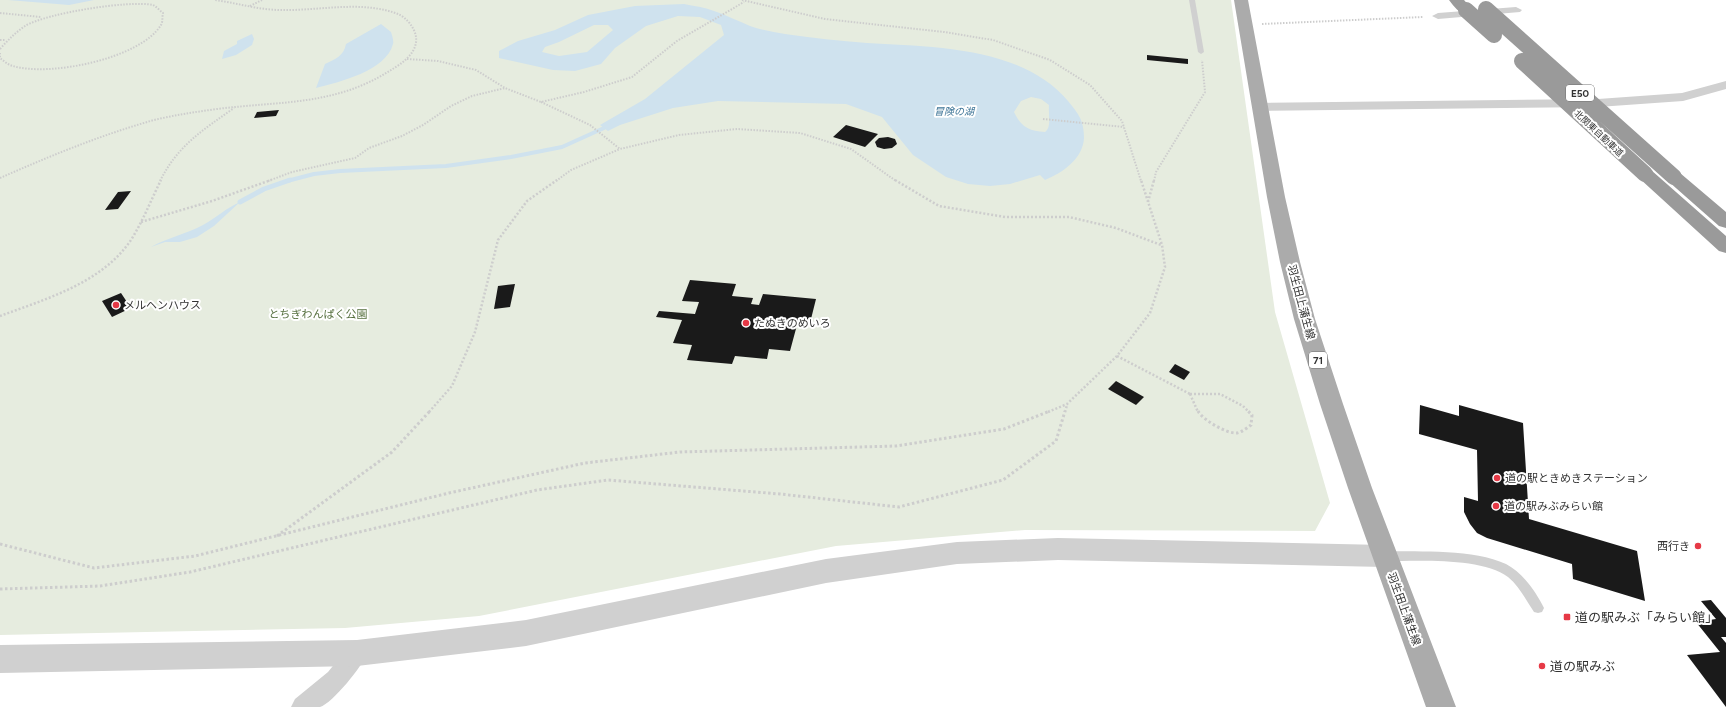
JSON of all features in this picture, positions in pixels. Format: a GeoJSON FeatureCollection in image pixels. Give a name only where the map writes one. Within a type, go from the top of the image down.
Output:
{"type":"FeatureCollection","features":[{"type":"Feature","properties":{"kind":"highway","name":"北関東自動車道"},"geometry":{"type":"LineString","coordinates":[[1471,5],[1644,174],[1726,247]]}},
{"type":"Feature","properties":{"kind":"highway","name":"北関東自動車道"},"geometry":{"type":"LineString","coordinates":[[1471,5],[1724,220]]}},
{"type":"Feature","properties":{"kind":"main road","name":"羽生田上蒲生線"},"geometry":{"type":"LineString","coordinates":[[1241,0],[1259,107],[1290,262],[1306,321],[1334,414],[1384,556],[1441,707]]}},
{"type":"Feature","properties":{"kind":"street"},"geometry":{"type":"LineString","coordinates":[[1438,16],[1516,10],[1505,0]]}},
{"type":"Feature","properties":{"kind":"street"},"geometry":{"type":"LineString","coordinates":[[1259,107],[1598,103],[1682,97],[1726,85]]}},
{"type":"Feature","properties":{"kind":"street"},"geometry":{"type":"LineString","coordinates":[[0,660],[357,653],[526,633],[826,571],[957,553],[1058,549],[1384,556]]}},
{"type":"Feature","properties":{"kind":"street"},"geometry":{"type":"LineString","coordinates":[[303,707],[336,680],[357,653]]}},
{"type":"Feature","properties":{"kind":"lane"},"geometry":{"type":"LineString","coordinates":[[1192,0],[1201,52]]}},
{"type":"Feature","properties":{"kind":"lane"},"geometry":{"type":"LineString","coordinates":[[1384,556],[1476,560],[1493,564],[1512,573],[1538,608]]}},
{"type":"Feature","properties":{"kind":"path"},"geometry":{"type":"LineString","coordinates":[[0,178],[110,132],[193,112],[300,102],[348,92],[370,84],[390,73],[407,59],[414,49],[416,36],[410,24],[400,14],[373,9],[344,7],[315,10],[279,10],[215,0]]}},
{"type":"Feature","properties":{"kind":"path"},"geometry":{"type":"LineString","coordinates":[[250,6],[262,0]]}},
{"type":"Feature","properties":{"kind":"path"},"geometry":{"type":"LineString","coordinates":[[0,53],[0,58],[12,66],[35,70],[58,69],[98,62],[127,51],[150,38],[162,25],[163,13],[153,5],[134,1]]}},
{"type":"Feature","properties":{"kind":"path"},"geometry":{"type":"LineString","coordinates":[[0,544],[94,568],[195,556],[449,493],[585,463],[680,452],[896,446],[1004,429],[1067,404],[1117,356],[1150,313],[1165,267],[1162,245],[1122,121],[1090,86],[1050,60],[993,40],[944,32],[825,19],[743,1],[677,41],[632,77],[584,92],[541,102]]}},
{"type":"Feature","properties":{"kind":"path"},"geometry":{"type":"LineString","coordinates":[[0,49],[5,40],[20,28],[42,17],[60,11]]}},
{"type":"Feature","properties":{"kind":"path"},"geometry":{"type":"LineString","coordinates":[[0,13],[42,17]]}},
{"type":"Feature","properties":{"kind":"path"},"geometry":{"type":"LineString","coordinates":[[1246,24],[1438,16]]}},
{"type":"Feature","properties":{"kind":"path"},"geometry":{"type":"LineString","coordinates":[[0,40],[5,40]]}},
{"type":"Feature","properties":{"kind":"path"},"geometry":{"type":"LineString","coordinates":[[1148,202],[1156,172],[1205,92],[1201,52]]}},
{"type":"Feature","properties":{"kind":"path"},"geometry":{"type":"LineString","coordinates":[[407,59],[438,62],[476,70],[505,88],[541,102],[590,125],[620,149]]}},
{"type":"Feature","properties":{"kind":"path"},"geometry":{"type":"LineString","coordinates":[[140,222],[212,201],[292,172],[355,158],[370,148],[402,136],[423,125],[451,106],[472,96],[505,88]]}},
{"type":"Feature","properties":{"kind":"path"},"geometry":{"type":"LineString","coordinates":[[0,316],[43,300],[84,281],[114,260],[125,248],[140,222],[168,164],[182,148],[234,108]]}},
{"type":"Feature","properties":{"kind":"path"},"geometry":{"type":"LineString","coordinates":[[1043,119],[1124,127]]}},
{"type":"Feature","properties":{"kind":"path"},"geometry":{"type":"LineString","coordinates":[[275,537],[392,452],[452,386],[475,332],[498,240],[527,201],[571,170],[620,149],[679,135],[737,130],[800,133],[851,148],[895,180],[939,206],[1005,217],[1069,217],[1116,228],[1162,245]]}},
{"type":"Feature","properties":{"kind":"path"},"geometry":{"type":"LineString","coordinates":[[1117,356],[1190,394],[1220,394],[1243,406],[1252,415],[1251,424],[1245,430],[1236,433],[1223,430],[1200,415],[1190,394]]}},
{"type":"Feature","properties":{"kind":"path"},"geometry":{"type":"LineString","coordinates":[[0,589],[100,586],[190,572],[538,490],[608,480],[780,494],[899,508],[1003,480],[1056,441],[1067,404]]}},
{"type":"Feature","properties":{"kind":"green space","name":"とちぎわんぱく公園"},"geometry":{"type":"Polygon","coordinates":[[[0,0],[1231,0],[1275,312],[1330,503],[1315,531],[1025,530],[836,546],[479,616],[345,628],[0,635],[0,0]]]}},
{"type":"Feature","properties":{"kind":"water"},"geometry":{"type":"Polygon","coordinates":[[[8,0],[94,0],[69,5],[8,0]]]}},
{"type":"Feature","properties":{"kind":"water","name":"冒険の湖"},"geometry":{"type":"Polygon","coordinates":[[[684,4],[723,14],[750,26],[768,31],[816,38],[947,49],[975,53],[1001,60],[1026,69],[1049,83],[1068,101],[1082,122],[1084,132],[1083,146],[1076,159],[1065,169],[1045,180],[1040,175],[1010,184],[990,186],[968,184],[946,177],[913,155],[882,117],[846,104],[718,101],[673,108],[620,125],[608,131],[600,125],[645,99],[724,35],[721,25],[700,17],[678,16],[646,26],[615,48],[601,64],[575,71],[553,70],[499,58],[499,51],[518,41],[555,30],[588,15],[635,6],[684,4]],[[594,25],[545,47],[542,52],[559,56],[587,52],[613,30],[608,25],[594,25]],[[1031,97],[1021,101],[1014,112],[1026,127],[1034,131],[1045,132],[1049,124],[1049,105],[1041,99],[1031,97]]]}},
{"type":"Feature","properties":{"kind":"water"},"geometry":{"type":"Polygon","coordinates":[[[381,24],[391,32],[393,44],[389,53],[381,61],[372,68],[349,79],[316,88],[325,64],[336,59],[345,48],[346,44],[381,24]]]}},
{"type":"Feature","properties":{"kind":"water"},"geometry":{"type":"Polygon","coordinates":[[[252,34],[254,39],[252,45],[236,55],[222,59],[224,51],[237,44],[237,41],[252,34]]]}},
{"type":"Feature","properties":{"kind":"water"},"geometry":{"type":"Polygon","coordinates":[[[240,202],[214,226],[197,237],[180,242],[165,242],[151,247],[203,225],[240,202]]]}},
{"type":"Feature","properties":{"kind":"building"},"geometry":{"type":"Polygon","coordinates":[[[1147,55],[1188,59],[1188,64],[1147,60],[1147,55]]]}},
{"type":"Feature","properties":{"kind":"building"},"geometry":{"type":"Polygon","coordinates":[[[279,110],[276,116],[254,118],[257,112],[279,110]]]}},
{"type":"Feature","properties":{"kind":"building"},"geometry":{"type":"Polygon","coordinates":[[[846,125],[878,134],[865,147],[833,137],[846,125]]]}},
{"type":"Feature","properties":{"kind":"building"},"geometry":{"type":"Polygon","coordinates":[[[888,137],[895,139],[897,144],[892,148],[884,149],[877,147],[875,142],[879,138],[888,137]]]}},
{"type":"Feature","properties":{"kind":"building"},"geometry":{"type":"Polygon","coordinates":[[[131,191],[118,209],[105,210],[118,192],[131,191]]]}},
{"type":"Feature","properties":{"kind":"building","name":"たぬきのめいろ"},"geometry":{"type":"Polygon","coordinates":[[[690,280],[736,284],[732,296],[753,298],[751,304],[759,305],[763,294],[816,299],[809,327],[797,325],[790,351],[769,349],[767,359],[735,356],[732,364],[687,360],[692,345],[673,343],[682,320],[656,317],[659,311],[695,314],[699,302],[682,301],[690,280]]]}},
{"type":"Feature","properties":{"kind":"building"},"geometry":{"type":"Polygon","coordinates":[[[515,284],[510,307],[494,309],[498,286],[515,284]]]}},
{"type":"Feature","properties":{"kind":"building","name":"メルヘンハウス"},"geometry":{"type":"Polygon","coordinates":[[[121,293],[131,308],[112,317],[102,301],[121,293]]]}},
{"type":"Feature","properties":{"kind":"building"},"geometry":{"type":"Polygon","coordinates":[[[1175,364],[1190,372],[1184,380],[1169,372],[1175,364]]]}},
{"type":"Feature","properties":{"kind":"building"},"geometry":{"type":"Polygon","coordinates":[[[1116,381],[1144,397],[1136,405],[1108,389],[1116,381]]]}},
{"type":"Feature","properties":{"kind":"building","name":"道の駅みぶみらい館"},"geometry":{"type":"Polygon","coordinates":[[[1420,405],[1459,416],[1459,405],[1523,423],[1529,519],[1637,551],[1645,601],[1573,579],[1572,564],[1487,538],[1477,533],[1470,524],[1464,512],[1464,497],[1478,501],[1477,450],[1419,434],[1420,405]]]}},
{"type":"Feature","properties":{"kind":"building"},"geometry":{"type":"Polygon","coordinates":[[[1711,600],[1726,618],[1726,637],[1721,637],[1726,643],[1726,707],[1687,655],[1720,652],[1696,622],[1716,619],[1701,601],[1711,600]]]}},
{"type":"Feature","properties":{"kind":"waterway"},"geometry":{"type":"LineString","coordinates":[[287,181],[314,174],[340,171],[446,166],[511,157],[562,147],[604,128]]}},
{"type":"Feature","properties":{"kind":"waterway"},"geometry":{"type":"LineString","coordinates":[[240,202],[264,189],[287,181]]}},
{"type":"Feature","properties":{"kind":"place","name":"メルヘンハウス"},"geometry":{"type":"Point","coordinates":[116,305]}},
{"type":"Feature","properties":{"kind":"place","name":"たぬきのめいろ"},"geometry":{"type":"Point","coordinates":[746,323]}},
{"type":"Feature","properties":{"kind":"place","name":"道の駅ときめきステーション"},"geometry":{"type":"Point","coordinates":[1497,478]}},
{"type":"Feature","properties":{"kind":"place","name":"道の駅みぶみらい館"},"geometry":{"type":"Point","coordinates":[1496,506]}},
{"type":"Feature","properties":{"kind":"place","name":"西行き"},"geometry":{"type":"Point","coordinates":[1698,546]}},
{"type":"Feature","properties":{"kind":"place","name":"道の駅みぶ「みらい館」"},"geometry":{"type":"Point","coordinates":[1567,617]}},
{"type":"Feature","properties":{"kind":"place","name":"道の駅みぶ"},"geometry":{"type":"Point","coordinates":[1542,666]}}]}
